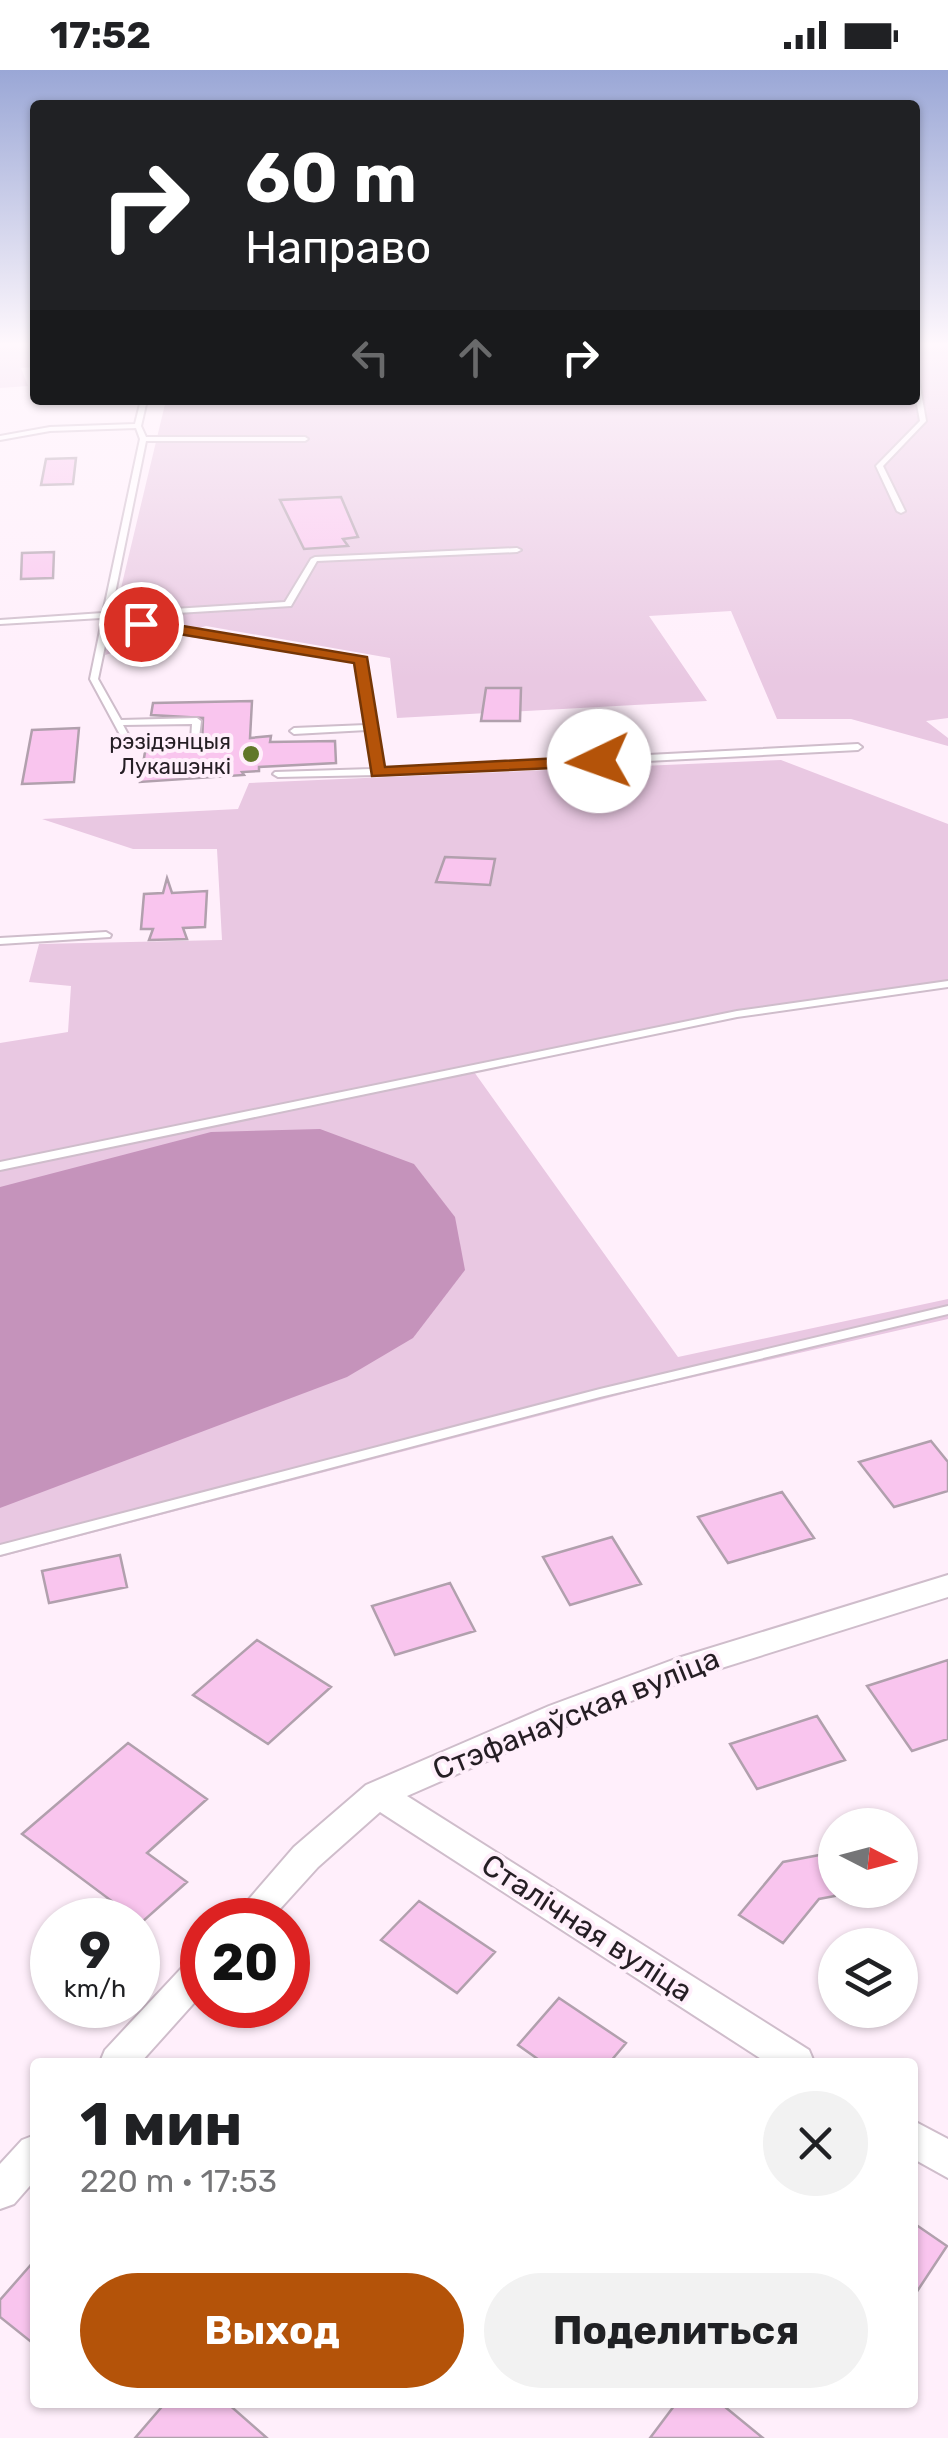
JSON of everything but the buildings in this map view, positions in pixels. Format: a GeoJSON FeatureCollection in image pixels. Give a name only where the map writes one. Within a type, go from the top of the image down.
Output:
{"type":"FeatureCollection","features":[{"type":"Feature","properties":{"kind":"street","name":"Стэфанаўская вуліца"},"geometry":{"type":"LineString","coordinates":[[268,1898],[306,1857],[378,1794],[560,1715],[689,1666],[948,1586]]}},
{"type":"Feature","properties":{"kind":"street","name":"Сталічная вуліца"},"geometry":{"type":"LineString","coordinates":[[378,1794],[790,2058]]}},
{"type":"Feature","properties":{"kind":"street"},"geometry":{"type":"LineString","coordinates":[[122,2058],[180,1994]]}},
{"type":"Feature","properties":{"kind":"street"},"geometry":{"type":"LineString","coordinates":[[918,2141],[948,2160]]}},
{"type":"Feature","properties":{"kind":"street"},"geometry":{"type":"LineString","coordinates":[[0,2191],[30,2158]]}},
{"type":"Feature","properties":{"kind":"lane"},"geometry":{"type":"LineString","coordinates":[[118,723],[198,721],[195,744],[144,745],[128,740],[118,723],[94,679],[139,458]]}},
{"type":"Feature","properties":{"kind":"lane"},"geometry":{"type":"LineString","coordinates":[[887,458],[879,466],[901,511]]}},
{"type":"Feature","properties":{"kind":"lane"},"geometry":{"type":"LineString","coordinates":[[0,622],[104,619],[140,612],[288,604],[315,560],[518,550]]}},
{"type":"Feature","properties":{"kind":"lane"},"geometry":{"type":"LineString","coordinates":[[104,619],[362,660],[378,772]]}},
{"type":"Feature","properties":{"kind":"lane"},"geometry":{"type":"LineString","coordinates":[[294,731],[371,727]]}},
{"type":"Feature","properties":{"kind":"lane"},"geometry":{"type":"LineString","coordinates":[[278,774],[858,747]]}},
{"type":"Feature","properties":{"kind":"lane"},"geometry":{"type":"LineString","coordinates":[[0,941],[106,936]]}},
{"type":"Feature","properties":{"kind":"lane"},"geometry":{"type":"LineString","coordinates":[[0,1166],[738,1014],[948,984]]}},
{"type":"Feature","properties":{"kind":"lane"},"geometry":{"type":"LineString","coordinates":[[0,1550],[600,1393],[948,1310]]}},
{"type":"Feature","properties":{"kind":"shaded area"},"geometry":{"type":"Polygon","coordinates":[[[152,458],[948,458],[948,718],[926,721],[948,738],[948,746],[851,719],[777,719],[731,611],[649,616],[707,701],[397,718],[390,658],[206,626],[105,655],[152,458]]]}},
{"type":"Feature","properties":{"kind":"shaded area"},"geometry":{"type":"Polygon","coordinates":[[[781,760],[948,824],[948,984],[737,1014],[472,1069],[678,1357],[948,1299],[948,1319],[642,1389],[0,1557],[0,1043],[68,1032],[71,986],[29,982],[39,944],[222,940],[217,849],[133,849],[42,819],[238,809],[249,783],[781,760]]]}},
{"type":"Feature","properties":{"kind":"shaded area"},"geometry":{"type":"Polygon","coordinates":[[[320,1129],[414,1164],[455,1217],[465,1270],[413,1338],[347,1377],[0,1508],[0,1187],[211,1132],[320,1129]]]}},
{"type":"Feature","properties":{"kind":"place","name":"рэзідэнцыя Лукашэнкі"},"geometry":{"type":"Point","coordinates":[251,754]}},
{"type":"Feature","properties":{"kind":"route"},"geometry":{"type":"LineString","coordinates":[[141,624],[362,660],[378,772],[599,761]]}}]}
